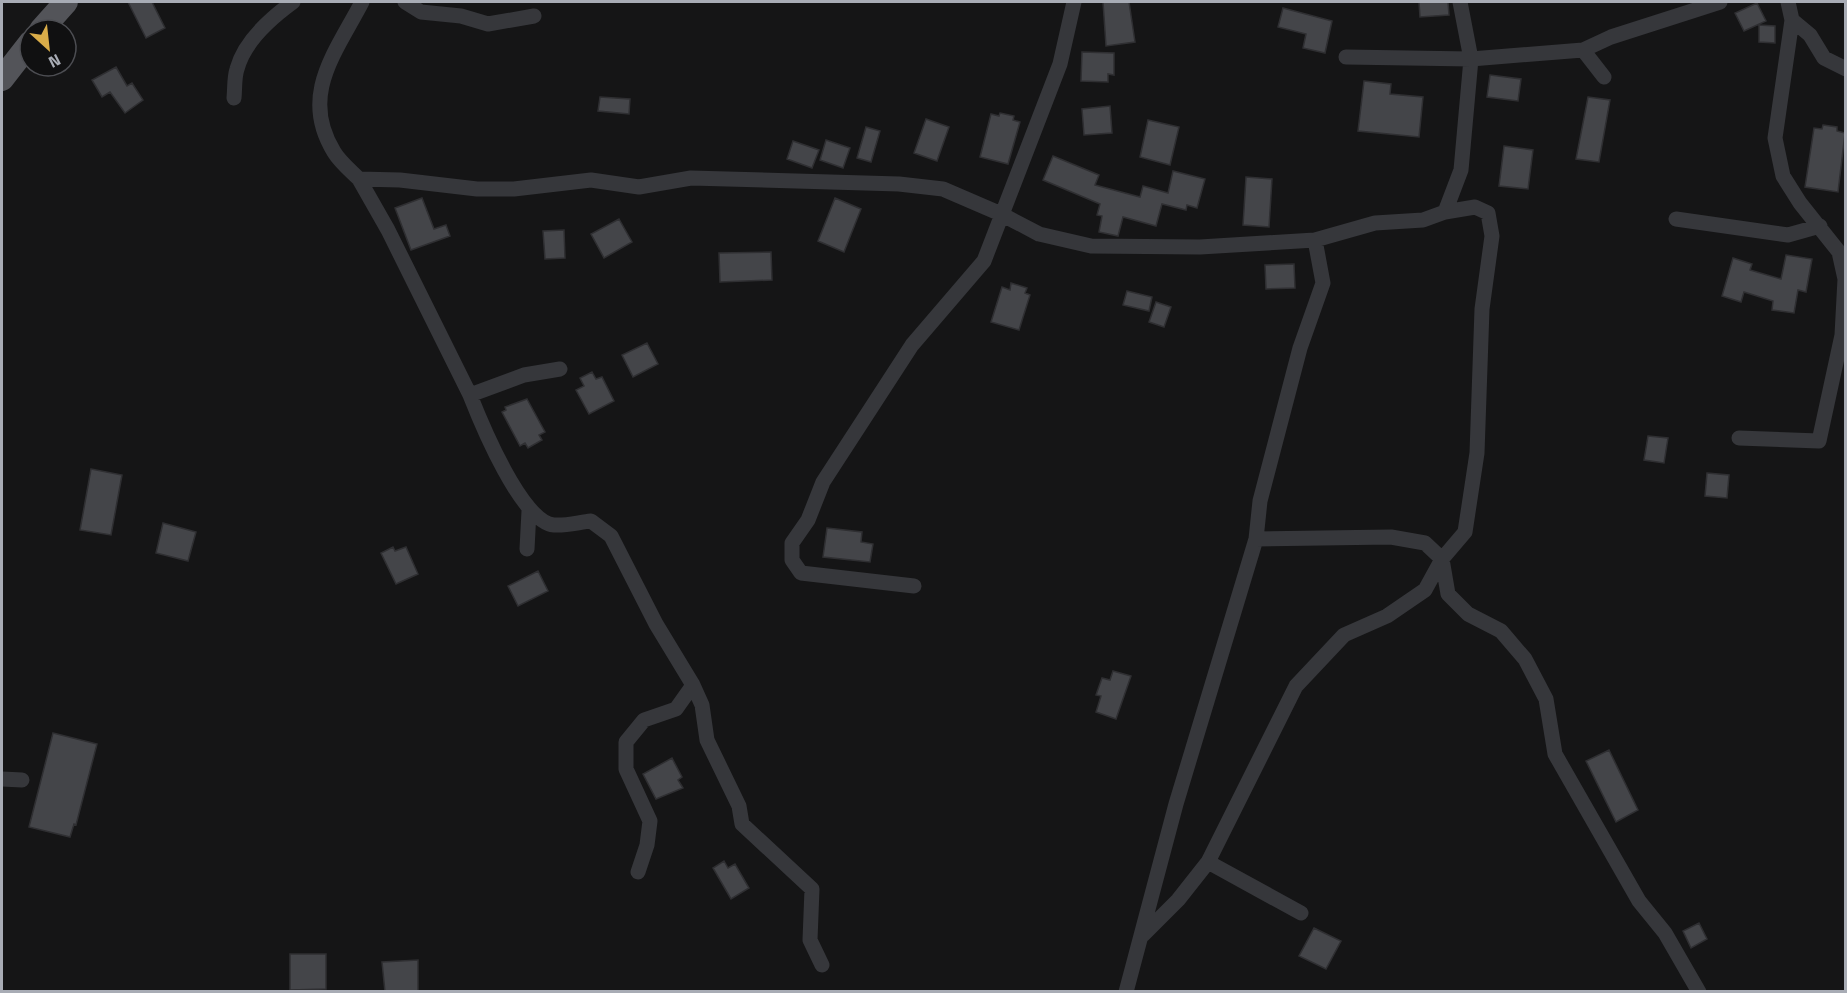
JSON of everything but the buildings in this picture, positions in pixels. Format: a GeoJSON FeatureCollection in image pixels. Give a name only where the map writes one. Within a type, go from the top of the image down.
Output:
{"type":"FeatureCollection","features":[{"type":"Feature","properties":{"kind":"main road"},"geometry":{"type":"LineString","coordinates":[[52,18],[66,2]]}},
{"type":"Feature","properties":{"kind":"main road"},"geometry":{"type":"LineString","coordinates":[[2,79],[18,58]]}},
{"type":"Feature","properties":{"kind":"street"},"geometry":{"type":"LineString","coordinates":[[234,98],[236,70],[243,55],[256,36],[293,2]]}},
{"type":"Feature","properties":{"kind":"street"},"geometry":{"type":"LineString","coordinates":[[362,2],[330,60],[318,93],[320,120],[334,152],[359,179],[388,230],[470,395],[486,434],[529,511],[552,525],[591,521],[611,536],[656,624],[693,685],[702,705],[707,740],[739,806],[742,824],[812,889],[810,940],[822,964]]}},
{"type":"Feature","properties":{"kind":"street"},"geometry":{"type":"LineString","coordinates":[[405,2],[421,12],[461,16],[488,24],[534,16]]}},
{"type":"Feature","properties":{"kind":"street"},"geometry":{"type":"LineString","coordinates":[[914,586],[801,573],[792,560],[792,543],[808,520],[833,464],[912,345],[984,261],[1060,64],[1074,2]]}},
{"type":"Feature","properties":{"kind":"street"},"geometry":{"type":"LineString","coordinates":[[1445,212],[1461,170],[1471,59],[1460,2]]}},
{"type":"Feature","properties":{"kind":"street"},"geometry":{"type":"LineString","coordinates":[[1346,57],[1471,59],[1583,50],[1611,37],[1720,2]]}},
{"type":"Feature","properties":{"kind":"street"},"geometry":{"type":"LineString","coordinates":[[1739,438],[1819,441],[1842,335],[1845,279],[1839,252],[1800,203],[1783,176],[1775,138],[1792,20],[1788,2]]}},
{"type":"Feature","properties":{"kind":"street"},"geometry":{"type":"LineString","coordinates":[[1792,20],[1810,35],[1824,58],[1845,69]]}},
{"type":"Feature","properties":{"kind":"street"},"geometry":{"type":"LineString","coordinates":[[1583,50],[1604,77]]}},
{"type":"Feature","properties":{"kind":"street"},"geometry":{"type":"LineString","coordinates":[[359,179],[400,180],[477,189],[514,189],[591,180],[639,187],[691,178],[899,184],[943,189],[1040,234],[1091,246],[1200,247],[1315,240],[1375,223],[1423,220],[1445,212],[1474,207],[1488,213],[1492,236],[1482,309],[1477,453],[1465,532],[1442,559],[1425,590],[1387,616],[1344,634],[1296,686],[1208,862],[1178,900],[1143,934]]}},
{"type":"Feature","properties":{"kind":"street"},"geometry":{"type":"LineString","coordinates":[[1676,219],[1788,235],[1820,226]]}},
{"type":"Feature","properties":{"kind":"street"},"geometry":{"type":"LineString","coordinates":[[1126,992],[1176,804],[1256,539],[1260,501],[1300,348],[1323,283],[1315,240]]}},
{"type":"Feature","properties":{"kind":"street"},"geometry":{"type":"LineString","coordinates":[[470,395],[524,375],[560,369]]}},
{"type":"Feature","properties":{"kind":"street"},"geometry":{"type":"LineString","coordinates":[[527,549],[529,511]]}},
{"type":"Feature","properties":{"kind":"street"},"geometry":{"type":"LineString","coordinates":[[1256,539],[1391,537],[1425,543],[1442,559],[1448,594],[1468,614],[1500,631],[1526,659],[1546,699],[1555,754],[1640,901],[1665,933],[1699,992]]}},
{"type":"Feature","properties":{"kind":"street"},"geometry":{"type":"LineString","coordinates":[[638,872],[647,845],[650,821],[626,769],[626,742],[644,720],[676,709],[693,685]]}},
{"type":"Feature","properties":{"kind":"street"},"geometry":{"type":"LineString","coordinates":[[2,779],[22,780]]}},
{"type":"Feature","properties":{"kind":"street"},"geometry":{"type":"LineString","coordinates":[[1208,862],[1301,914]]}}]}
